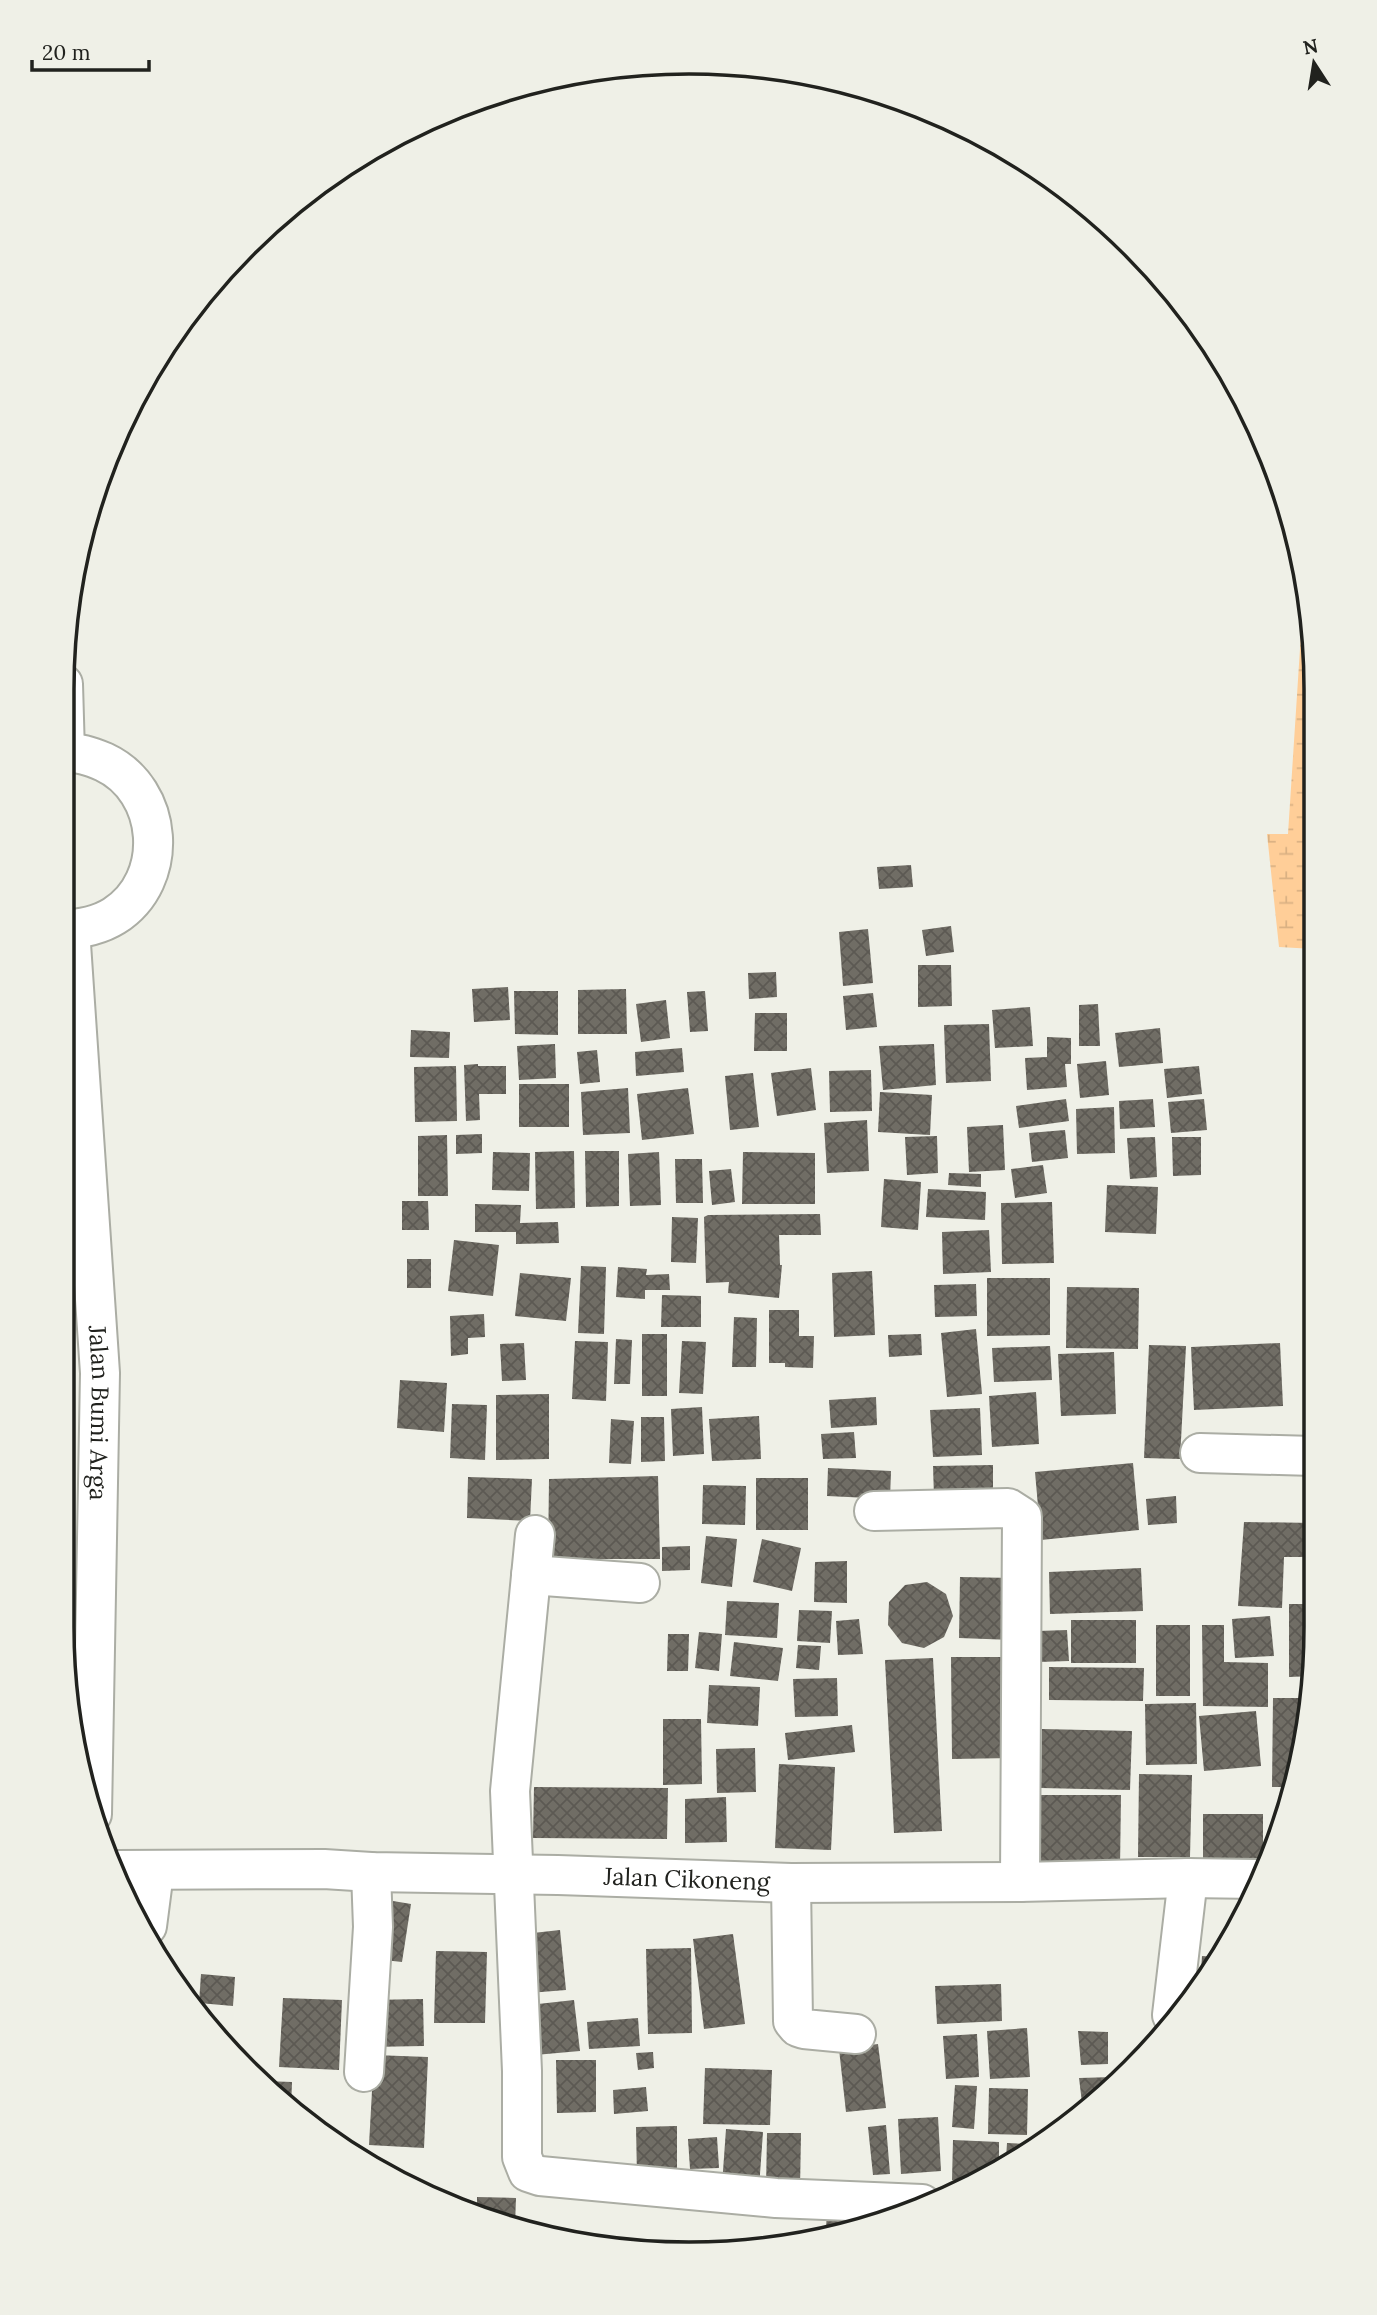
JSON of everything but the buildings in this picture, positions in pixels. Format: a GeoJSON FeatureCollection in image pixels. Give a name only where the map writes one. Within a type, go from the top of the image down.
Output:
{"type":"FeatureCollection","features":[{"type":"Feature","properties":{"kind":"street"},"geometry":{"type":"LineString","coordinates":[[74,754],[89,755],[116,768],[137,788],[150,814],[155,842],[150,870],[136,896],[114,916],[87,928],[74,929]]}},
{"type":"Feature","properties":{"kind":"street","name":"Jalan Bumi Arga"},"geometry":{"type":"LineString","coordinates":[[74,1034],[100,1373],[93,1780]]}},
{"type":"Feature","properties":{"kind":"street"},"geometry":{"type":"LineString","coordinates":[[1200,1453],[1304,1456]]}},
{"type":"Feature","properties":{"kind":"street"},"geometry":{"type":"LineString","coordinates":[[874,1511],[1007,1508],[1013,1509],[1022,1517],[1020,1882]]}},
{"type":"Feature","properties":{"kind":"street"},"geometry":{"type":"LineString","coordinates":[[535,1535],[510,1791],[522,2071],[522,2157],[528,2172],[540,2176],[776,2198],[904,2202]]}},
{"type":"Feature","properties":{"kind":"street"},"geometry":{"type":"LineString","coordinates":[[531,1575],[640,1583]]}},
{"type":"Feature","properties":{"kind":"street","name":"Jalan Cikoneng"},"geometry":{"type":"LineString","coordinates":[[135,1871],[347,1869],[371,1872],[791,1883],[1249,1879]]}},
{"type":"Feature","properties":{"kind":"street"},"geometry":{"type":"LineString","coordinates":[[135,1871],[144,1912]]}},
{"type":"Feature","properties":{"kind":"street"},"geometry":{"type":"LineString","coordinates":[[364,2072],[373,1927],[371,1872]]}},
{"type":"Feature","properties":{"kind":"street"},"geometry":{"type":"LineString","coordinates":[[1173,2004],[1188,1878]]}},
{"type":"Feature","properties":{"kind":"street"},"geometry":{"type":"LineString","coordinates":[[791,1883],[793,2021],[804,2029],[856,2034]]}},
{"type":"Feature","properties":{"kind":"green space"},"geometry":{"type":"Polygon","coordinates":[[[1301,636],[1304,688],[1304,948],[1279,947],[1267,834],[1288,834],[1301,636]]]}}]}
